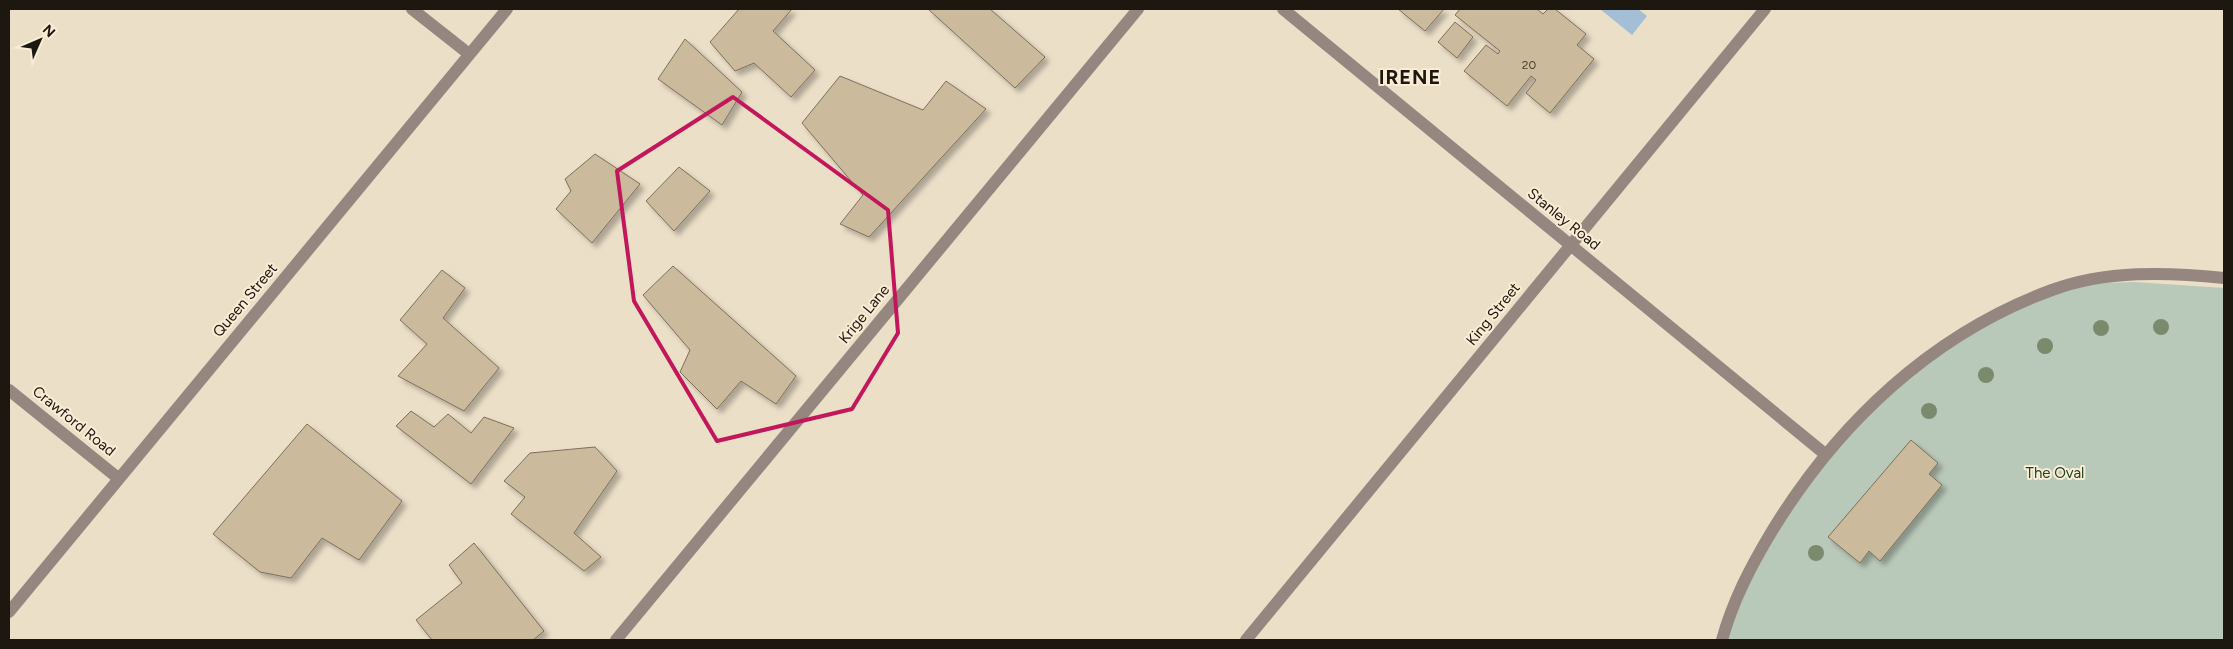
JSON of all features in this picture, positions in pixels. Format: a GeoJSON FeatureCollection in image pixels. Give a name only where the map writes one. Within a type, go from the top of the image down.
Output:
{"type":"FeatureCollection","features":[{"type":"Feature","properties":{"kind":"street"},"geometry":{"type":"LineString","coordinates":[[412,9],[469,54]]}},
{"type":"Feature","properties":{"kind":"street","name":"Queen Street"},"geometry":{"type":"LineString","coordinates":[[9,612],[507,9]]}},
{"type":"Feature","properties":{"kind":"street","name":"Krige Lane"},"geometry":{"type":"LineString","coordinates":[[616,640],[1138,9]]}},
{"type":"Feature","properties":{"kind":"street","name":"Stanley Road"},"geometry":{"type":"LineString","coordinates":[[1283,9],[1825,454]]}},
{"type":"Feature","properties":{"kind":"street","name":"King Street"},"geometry":{"type":"LineString","coordinates":[[1246,640],[1765,9]]}},
{"type":"Feature","properties":{"kind":"street"},"geometry":{"type":"LineString","coordinates":[[1722,640],[1736,596],[1760,552],[1799,489],[1825,454],[1874,402],[1911,369],[1967,329],[2058,288],[2124,275],[2151,274],[2224,278]]}},
{"type":"Feature","properties":{"kind":"street","name":"Crawford Road"},"geometry":{"type":"LineString","coordinates":[[9,390],[118,478]]}},
{"type":"Feature","properties":{"kind":"highlighted area"},"geometry":{"type":"Polygon","coordinates":[[[733,97],[888,210],[898,333],[852,409],[717,441],[634,301],[617,171],[733,97]]]}},
{"type":"Feature","properties":{"kind":"green space","name":"The Oval"},"geometry":{"type":"Polygon","coordinates":[[[2135,282],[2224,288],[2224,640],[1721,640],[1735,594],[1805,486],[1876,401],[1968,329],[2065,284],[2135,282]]]}},
{"type":"Feature","properties":{"kind":"water"},"geometry":{"type":"Polygon","coordinates":[[[1600,9],[1638,9],[1647,16],[1632,35],[1600,9]]]}},
{"type":"Feature","properties":{"kind":"building"},"geometry":{"type":"Polygon","coordinates":[[[739,9],[792,9],[773,31],[815,70],[791,97],[754,63],[735,71],[710,42],[739,9]]]}},
{"type":"Feature","properties":{"kind":"building"},"geometry":{"type":"Polygon","coordinates":[[[928,9],[990,9],[1045,57],[1015,88],[928,9]]]}},
{"type":"Feature","properties":{"kind":"building"},"geometry":{"type":"Polygon","coordinates":[[[1398,9],[1444,9],[1425,31],[1398,9]]]}},
{"type":"Feature","properties":{"kind":"building"},"geometry":{"type":"Polygon","coordinates":[[[1460,9],[1537,9],[1543,14],[1548,9],[1555,9],[1586,34],[1577,45],[1594,59],[1550,113],[1526,93],[1536,80],[1531,76],[1507,106],[1464,71],[1486,45],[1498,54],[1500,51],[1455,15],[1460,9]]]}},
{"type":"Feature","properties":{"kind":"building"},"geometry":{"type":"Polygon","coordinates":[[[1455,22],[1473,37],[1457,58],[1438,42],[1455,22]]]}},
{"type":"Feature","properties":{"kind":"building"},"geometry":{"type":"Polygon","coordinates":[[[685,39],[742,92],[722,125],[658,79],[685,39]]]}},
{"type":"Feature","properties":{"kind":"building"},"geometry":{"type":"Polygon","coordinates":[[[840,76],[923,110],[946,81],[986,109],[869,237],[840,224],[863,195],[802,123],[840,76]]]}},
{"type":"Feature","properties":{"kind":"building"},"geometry":{"type":"Polygon","coordinates":[[[595,154],[640,184],[592,243],[556,209],[571,191],[565,179],[595,154]]]}},
{"type":"Feature","properties":{"kind":"building"},"geometry":{"type":"Polygon","coordinates":[[[679,167],[710,191],[674,231],[646,201],[679,167]]]}},
{"type":"Feature","properties":{"kind":"building"},"geometry":{"type":"Polygon","coordinates":[[[673,266],[796,376],[776,404],[741,381],[717,409],[680,372],[690,350],[643,295],[673,266]]]}},
{"type":"Feature","properties":{"kind":"building"},"geometry":{"type":"Polygon","coordinates":[[[442,270],[465,288],[443,318],[499,368],[464,411],[398,376],[427,344],[400,320],[442,270]]]}},
{"type":"Feature","properties":{"kind":"building"},"geometry":{"type":"Polygon","coordinates":[[[411,411],[434,427],[448,414],[471,433],[484,417],[514,428],[471,484],[396,426],[411,411]]]}},
{"type":"Feature","properties":{"kind":"building"},"geometry":{"type":"Polygon","coordinates":[[[307,424],[402,501],[359,560],[322,538],[291,578],[260,572],[213,534],[307,424]]]}},
{"type":"Feature","properties":{"kind":"building"},"geometry":{"type":"Polygon","coordinates":[[[1911,440],[1938,463],[1929,474],[1942,485],[1880,561],[1869,551],[1860,563],[1828,537],[1911,440]]]}},
{"type":"Feature","properties":{"kind":"building"},"geometry":{"type":"Polygon","coordinates":[[[595,447],[617,471],[574,533],[601,557],[584,571],[511,514],[525,497],[504,481],[530,453],[595,447]]]}},
{"type":"Feature","properties":{"kind":"building"},"geometry":{"type":"Polygon","coordinates":[[[474,543],[544,631],[533,640],[432,640],[416,620],[462,583],[449,565],[474,543]]]}},
{"type":"Feature","properties":{"kind":"district","name":"IRENE"},"geometry":{"type":"Point","coordinates":[1410,77]}}]}
